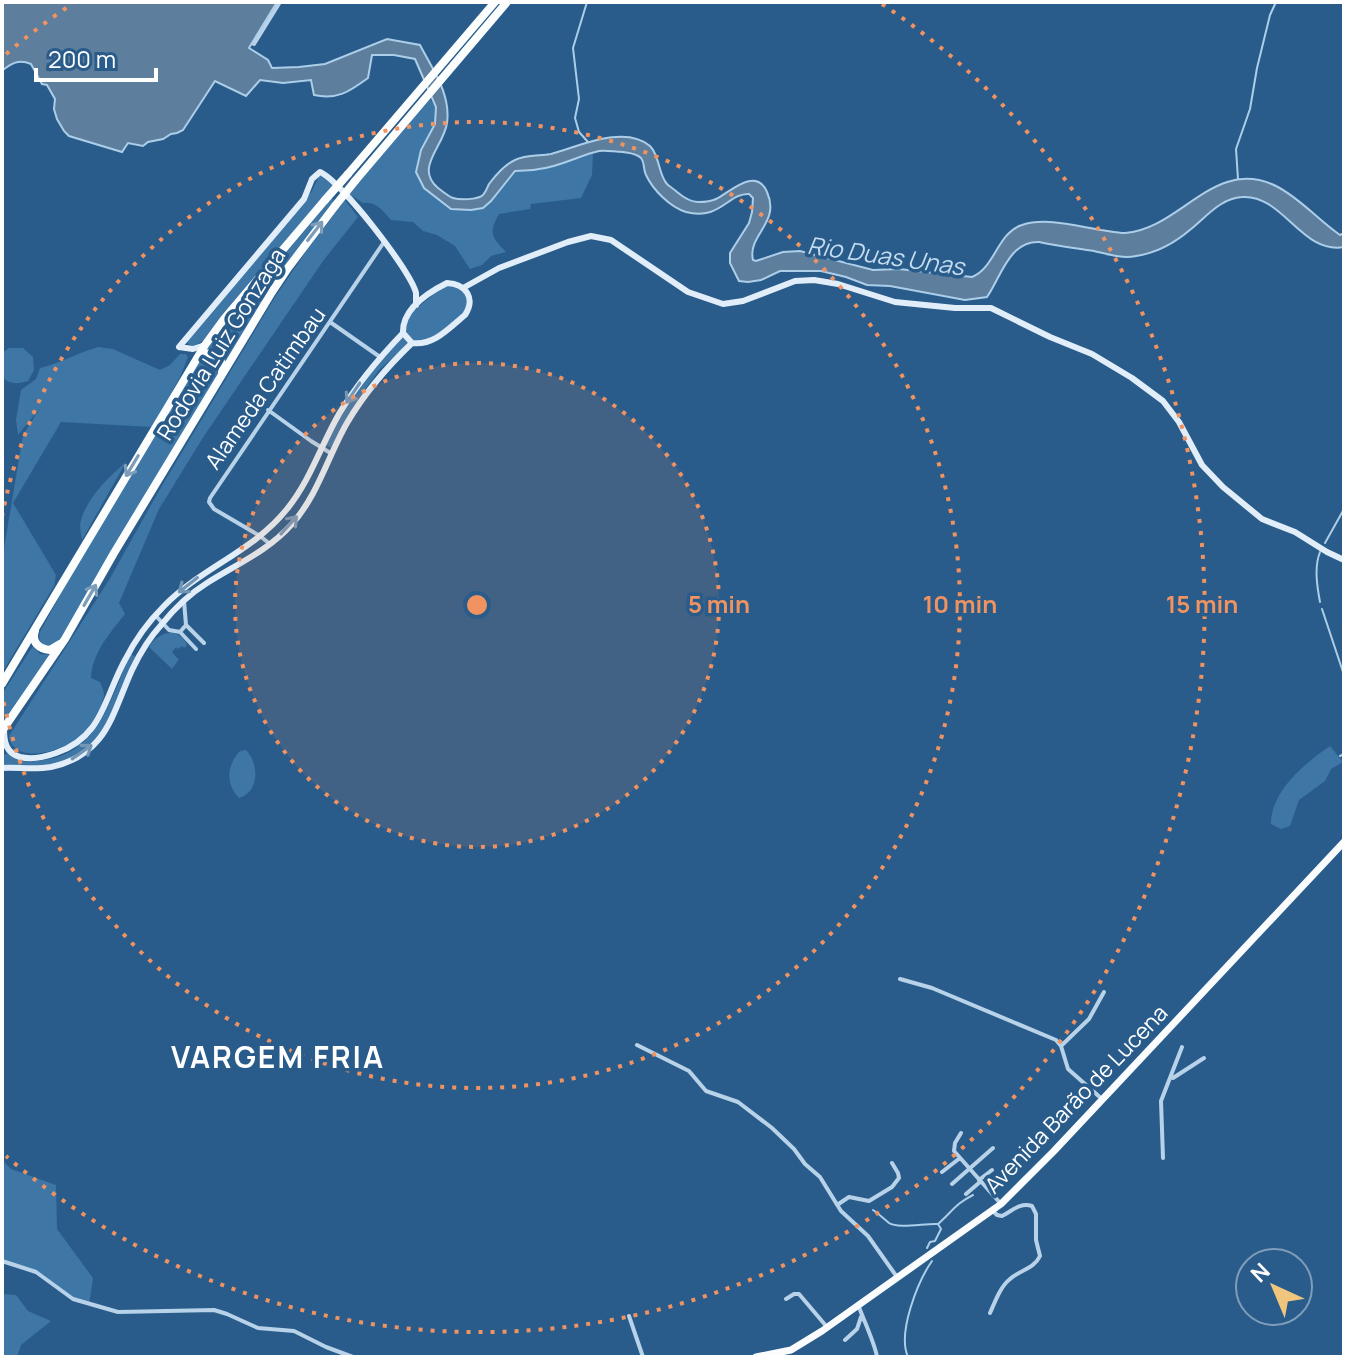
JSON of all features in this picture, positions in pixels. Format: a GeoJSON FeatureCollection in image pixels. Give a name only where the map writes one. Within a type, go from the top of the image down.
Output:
{"type":"FeatureCollection","features":[{"type":"Feature","properties":{"kind":"highway","name":"Rodovia Luiz Gonzaga"},"geometry":{"type":"LineString","coordinates":[[443,70],[495,2]]}},
{"type":"Feature","properties":{"kind":"highway","name":"Rodovia Luiz Gonzaga"},"geometry":{"type":"LineString","coordinates":[[2,684],[205,345],[224,319],[325,200],[351,178],[443,70],[507,2]]}},
{"type":"Feature","properties":{"kind":"highway","name":"Rodovia Luiz Gonzaga"},"geometry":{"type":"LineString","coordinates":[[3,730],[65,639],[288,268],[335,206],[351,178]]}},
{"type":"Feature","properties":{"kind":"highway"},"geometry":{"type":"LineString","coordinates":[[194,364],[206,353],[217,356],[223,365],[221,377]]}},
{"type":"Feature","properties":{"kind":"highway"},"geometry":{"type":"LineString","coordinates":[[39,623],[33,637],[41,648],[54,649],[65,639]]}},
{"type":"Feature","properties":{"kind":"main road"},"geometry":{"type":"LineString","coordinates":[[179,347],[304,199],[317,174],[324,173],[353,201],[384,242],[415,290],[416,305]]}},
{"type":"Feature","properties":{"kind":"main road"},"geometry":{"type":"LineString","coordinates":[[463,288],[499,268],[591,236],[611,240],[688,292],[723,304],[743,301],[795,281],[814,280],[838,284],[895,302],[991,308],[1092,354],[1132,378],[1163,401],[1179,422],[1202,465],[1223,487],[1262,519],[1295,532],[1344,560]]}},
{"type":"Feature","properties":{"kind":"main road"},"geometry":{"type":"LineString","coordinates":[[447,283],[463,288],[470,303],[465,315],[429,342],[412,343],[403,333],[406,314],[447,283]]}},
{"type":"Feature","properties":{"kind":"main road"},"geometry":{"type":"LineString","coordinates":[[415,290],[430,294]]}},
{"type":"Feature","properties":{"kind":"main road"},"geometry":{"type":"LineString","coordinates":[[3,730],[5,750],[21,757],[46,756],[63,751],[91,730],[103,712],[130,649],[155,615],[177,593],[276,522],[297,497],[347,401],[380,357],[403,333]]}},
{"type":"Feature","properties":{"kind":"main road"},"geometry":{"type":"LineString","coordinates":[[4,767],[38,769],[53,766],[70,760],[96,742],[115,714],[139,656],[151,638],[184,601],[204,585],[270,545],[291,525],[313,493],[346,424],[379,376],[412,343]]}},
{"type":"Feature","properties":{"kind":"main road"},"geometry":{"type":"LineString","coordinates":[[179,347],[193,349],[205,345]]}},
{"type":"Feature","properties":{"kind":"main road"},"geometry":{"type":"LineString","coordinates":[[179,347],[194,364]]}},
{"type":"Feature","properties":{"kind":"main road","name":"Avenida Barão de Lucena"},"geometry":{"type":"LineString","coordinates":[[756,1357],[791,1350],[1001,1204],[1344,842]]}},
{"type":"Feature","properties":{"kind":"street"},"geometry":{"type":"LineString","coordinates":[[254,44],[280,2]]}},
{"type":"Feature","properties":{"kind":"street","name":"Alameda Catimbau"},"geometry":{"type":"LineString","coordinates":[[260,536],[214,509],[209,502],[212,494],[384,242]]}},
{"type":"Feature","properties":{"kind":"street"},"geometry":{"type":"LineString","coordinates":[[330,322],[380,357]]}},
{"type":"Feature","properties":{"kind":"street"},"geometry":{"type":"LineString","coordinates":[[268,410],[332,454]]}},
{"type":"Feature","properties":{"kind":"street"},"geometry":{"type":"LineString","coordinates":[[260,536],[270,545]]}},
{"type":"Feature","properties":{"kind":"street"},"geometry":{"type":"LineString","coordinates":[[223,560],[228,571]]}},
{"type":"Feature","properties":{"kind":"street"},"geometry":{"type":"LineString","coordinates":[[151,638],[169,630],[180,632],[194,648],[195,641],[202,641],[186,625],[184,601]]}},
{"type":"Feature","properties":{"kind":"street"},"geometry":{"type":"LineString","coordinates":[[155,615],[169,630]]}},
{"type":"Feature","properties":{"kind":"street"},"geometry":{"type":"LineString","coordinates":[[180,632],[186,625]]}},
{"type":"Feature","properties":{"kind":"street"},"geometry":{"type":"LineString","coordinates":[[130,649],[139,656]]}},
{"type":"Feature","properties":{"kind":"street"},"geometry":{"type":"LineString","coordinates":[[900,979],[932,988],[1051,1037],[1061,1046],[1068,1069],[1102,1099]]}},
{"type":"Feature","properties":{"kind":"street"},"geometry":{"type":"LineString","coordinates":[[1061,1046],[1089,1019],[1104,992]]}},
{"type":"Feature","properties":{"kind":"street"},"geometry":{"type":"LineString","coordinates":[[637,1045],[689,1071],[706,1091],[738,1102],[772,1128],[820,1177],[844,1215],[868,1236],[897,1277]]}},
{"type":"Feature","properties":{"kind":"street"},"geometry":{"type":"LineString","coordinates":[[1163,1158],[1161,1101],[1182,1047]]}},
{"type":"Feature","properties":{"kind":"street"},"geometry":{"type":"LineString","coordinates":[[1171,1079],[1204,1058]]}},
{"type":"Feature","properties":{"kind":"street"},"geometry":{"type":"LineString","coordinates":[[961,1133],[953,1146],[954,1151],[1001,1204]]}},
{"type":"Feature","properties":{"kind":"street"},"geometry":{"type":"LineString","coordinates":[[952,1184],[993,1148]]}},
{"type":"Feature","properties":{"kind":"street"},"geometry":{"type":"LineString","coordinates":[[942,1172],[960,1158]]}},
{"type":"Feature","properties":{"kind":"street"},"geometry":{"type":"LineString","coordinates":[[837,1205],[849,1197],[869,1201],[896,1183],[898,1173],[892,1163]]}},
{"type":"Feature","properties":{"kind":"street"},"geometry":{"type":"LineString","coordinates":[[966,1194],[992,1170]]}},
{"type":"Feature","properties":{"kind":"street"},"geometry":{"type":"LineString","coordinates":[[990,1313],[1005,1283],[1037,1262],[1040,1256],[1036,1240],[1036,1214],[1032,1206],[1019,1206],[1002,1216],[993,1211]]}},
{"type":"Feature","properties":{"kind":"street"},"geometry":{"type":"LineString","coordinates":[[2,1261],[36,1272],[85,1304],[124,1313],[214,1310],[258,1328],[294,1331],[353,1357]]}},
{"type":"Feature","properties":{"kind":"street"},"geometry":{"type":"LineString","coordinates":[[786,1299],[799,1294],[827,1327]]}},
{"type":"Feature","properties":{"kind":"street"},"geometry":{"type":"LineString","coordinates":[[859,1305],[877,1357]]}},
{"type":"Feature","properties":{"kind":"street"},"geometry":{"type":"LineString","coordinates":[[845,1340],[857,1329],[862,1314]]}},
{"type":"Feature","properties":{"kind":"street"},"geometry":{"type":"LineString","coordinates":[[629,1316],[643,1357]]}},
{"type":"Feature","properties":{"kind":"shaded area"},"geometry":{"type":"Polygon","coordinates":[[[2,2],[277,2],[249,48],[268,60],[272,68],[325,64],[387,39],[420,45],[440,82],[448,112],[445,132],[432,157],[429,173],[431,180],[448,195],[460,199],[480,197],[501,170],[519,158],[551,154],[601,139],[627,137],[650,146],[667,184],[692,201],[714,200],[750,181],[762,185],[767,192],[770,212],[752,251],[753,260],[756,261],[783,252],[800,251],[873,270],[899,269],[972,277],[986,266],[1007,235],[1022,225],[1051,222],[1125,233],[1145,229],[1164,220],[1216,187],[1234,180],[1254,179],[1285,191],[1340,235],[1344,233],[1344,247],[1329,247],[1316,242],[1269,205],[1242,197],[1221,204],[1179,238],[1143,255],[1120,257],[1039,242],[1029,243],[1013,254],[987,297],[965,300],[890,286],[867,285],[821,271],[780,271],[761,280],[739,281],[730,263],[730,253],[749,223],[753,198],[749,194],[742,195],[707,213],[686,212],[658,192],[637,155],[599,151],[547,168],[515,171],[483,208],[451,209],[424,188],[416,172],[421,150],[435,124],[436,107],[415,59],[372,55],[368,78],[336,96],[314,95],[311,80],[283,83],[260,80],[246,96],[215,81],[183,130],[143,146],[128,143],[122,152],[69,136],[57,119],[55,99],[31,64],[15,63],[2,71],[2,2]]]}},
{"type":"Feature","properties":{"kind":"shaded area"},"geometry":{"type":"Polygon","coordinates":[[[429,98],[436,107],[424,188],[451,209],[491,201],[515,171],[551,167],[593,153],[592,175],[581,198],[531,204],[530,209],[499,214],[493,226],[493,235],[506,252],[491,256],[482,265],[470,269],[455,246],[423,231],[413,222],[391,220],[375,205],[363,203],[349,194],[429,98]]]}},
{"type":"Feature","properties":{"kind":"shaded area"},"geometry":{"type":"Polygon","coordinates":[[[319,176],[325,176],[334,186],[203,341],[193,346],[188,344],[187,341],[312,191],[319,176]]]}},
{"type":"Feature","properties":{"kind":"shaded area"},"geometry":{"type":"Polygon","coordinates":[[[329,197],[337,201],[289,260],[225,361],[215,350],[204,350],[226,319],[329,197]]]}},
{"type":"Feature","properties":{"kind":"shaded area"},"geometry":{"type":"Polygon","coordinates":[[[345,200],[358,217],[323,261],[204,436],[159,509],[119,603],[125,614],[103,644],[92,669],[91,678],[100,682],[104,695],[94,720],[71,743],[39,753],[19,751],[12,745],[9,736],[109,580],[275,297],[345,200]]]}},
{"type":"Feature","properties":{"kind":"shaded area"},"geometry":{"type":"Polygon","coordinates":[[[458,286],[469,299],[463,314],[433,339],[422,344],[411,339],[404,332],[408,315],[443,287],[458,286]]]}},
{"type":"Feature","properties":{"kind":"shaded area"},"geometry":{"type":"Polygon","coordinates":[[[404,335],[410,342],[379,370],[331,448],[325,444],[358,387],[404,335]]]}},
{"type":"Feature","properties":{"kind":"shaded area"},"geometry":{"type":"Polygon","coordinates":[[[98,347],[113,349],[160,370],[180,354],[186,354],[188,357],[180,377],[157,419],[203,355],[219,359],[220,379],[60,642],[46,647],[40,641],[40,632],[152,427],[61,422],[13,503],[56,575],[54,586],[2,673],[2,560],[23,435],[40,408],[18,435],[16,420],[21,390],[36,379],[40,368],[98,347]]]}},
{"type":"Feature","properties":{"kind":"shaded area"},"geometry":{"type":"Polygon","coordinates":[[[9,348],[23,348],[33,357],[34,370],[28,381],[14,383],[2,377],[2,353],[9,348]]]}},
{"type":"Feature","properties":{"kind":"shaded area"},"geometry":{"type":"Polygon","coordinates":[[[126,462],[82,540],[80,522],[84,511],[106,481],[126,462]]]}},
{"type":"Feature","properties":{"kind":"shaded area"},"geometry":{"type":"Polygon","coordinates":[[[171,632],[181,637],[187,645],[184,648],[176,647],[172,652],[179,659],[172,669],[149,647],[158,637],[171,632]]]}},
{"type":"Feature","properties":{"kind":"shaded area"},"geometry":{"type":"Polygon","coordinates":[[[33,646],[40,654],[52,655],[2,728],[2,694],[33,646]]]}},
{"type":"Feature","properties":{"kind":"shaded area"},"geometry":{"type":"Polygon","coordinates":[[[131,654],[136,657],[115,708],[96,740],[83,752],[68,761],[50,766],[2,764],[2,756],[8,753],[22,761],[34,761],[63,755],[78,747],[101,720],[131,654]]]}},
{"type":"Feature","properties":{"kind":"shaded area"},"geometry":{"type":"Polygon","coordinates":[[[1330,746],[1343,762],[1331,769],[1325,781],[1299,800],[1290,826],[1281,829],[1271,824],[1283,789],[1300,769],[1330,746]]]}},
{"type":"Feature","properties":{"kind":"shaded area"},"geometry":{"type":"Polygon","coordinates":[[[246,750],[255,769],[254,784],[246,795],[239,798],[231,786],[229,774],[236,756],[246,750]]]}},
{"type":"Feature","properties":{"kind":"shaded area"},"geometry":{"type":"Polygon","coordinates":[[[2,1160],[11,1169],[56,1185],[57,1229],[93,1278],[89,1305],[68,1295],[47,1278],[2,1261],[2,1160]]]}},
{"type":"Feature","properties":{"kind":"shaded area"},"geometry":{"type":"Polygon","coordinates":[[[2,1294],[16,1295],[28,1311],[51,1321],[21,1345],[17,1357],[2,1357],[2,1294]]]}},
{"type":"Feature","properties":{"kind":"waterway"},"geometry":{"type":"LineString","coordinates":[[587,2],[573,48],[579,99],[575,118],[579,132],[588,142]]}},
{"type":"Feature","properties":{"kind":"waterway"},"geometry":{"type":"LineString","coordinates":[[1238,179],[1236,149],[1250,109],[1257,68],[1276,2]]}},
{"type":"Feature","properties":{"kind":"waterway"},"geometry":{"type":"LineString","coordinates":[[1325,543],[1344,509]]}},
{"type":"Feature","properties":{"kind":"waterway"},"geometry":{"type":"LineString","coordinates":[[1320,552],[1317,570],[1320,602]]}},
{"type":"Feature","properties":{"kind":"waterway"},"geometry":{"type":"LineString","coordinates":[[1322,609],[1344,675]]}},
{"type":"Feature","properties":{"kind":"waterway"},"geometry":{"type":"LineString","coordinates":[[1340,756],[1344,754]]}},
{"type":"Feature","properties":{"kind":"waterway"},"geometry":{"type":"LineString","coordinates":[[938,1224],[973,1195]]}},
{"type":"Feature","properties":{"kind":"waterway"},"geometry":{"type":"LineString","coordinates":[[873,1210],[893,1225],[938,1224],[941,1229],[927,1248]]}},
{"type":"Feature","properties":{"kind":"waterway"},"geometry":{"type":"LineString","coordinates":[[908,1357],[905,1347],[907,1321],[915,1294],[932,1261]]}},
{"type":"Feature","properties":{"kind":"district","name":"VARGEM FRIA"},"geometry":{"type":"Point","coordinates":[278,1056]}},
{"type":"Feature","properties":{"kind":"water label","name":"Rio Duas Unas"},"geometry":{"type":"Point","coordinates":[886,255]}}]}
